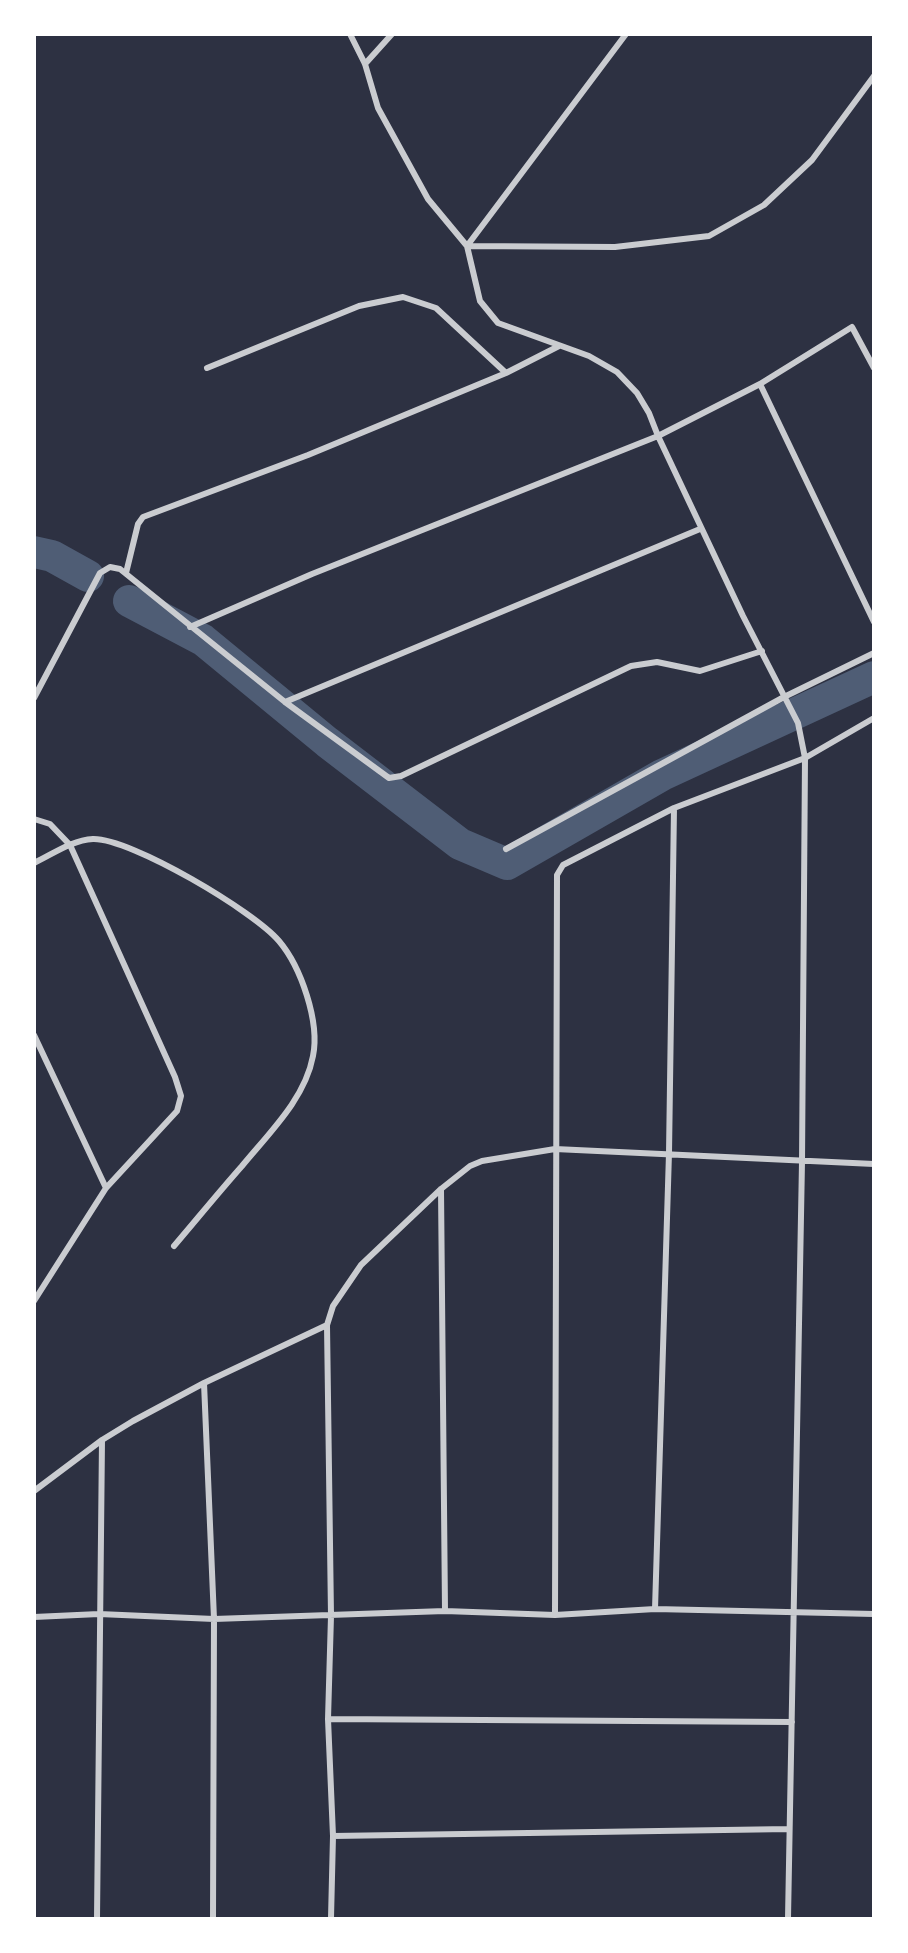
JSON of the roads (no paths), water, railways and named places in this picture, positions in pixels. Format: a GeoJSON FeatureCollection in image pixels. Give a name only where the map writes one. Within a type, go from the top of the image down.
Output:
{"type":"FeatureCollection","features":[{"type":"Feature","properties":{"kind":"street"},"geometry":{"type":"LineString","coordinates":[[350,34],[365,64],[378,108],[423,189],[467,246],[477,293],[490,316],[498,323],[589,356],[617,372],[644,403],[700,529],[798,723],[805,758],[802,1162],[788,1918]]}},
{"type":"Feature","properties":{"kind":"street"},"geometry":{"type":"LineString","coordinates":[[365,64],[393,34]]}},
{"type":"Feature","properties":{"kind":"street"},"geometry":{"type":"LineString","coordinates":[[467,246],[626,34]]}},
{"type":"Feature","properties":{"kind":"street"},"geometry":{"type":"LineString","coordinates":[[467,246],[615,246],[663,243],[709,236],[764,205],[812,160],[873,76]]}},
{"type":"Feature","properties":{"kind":"street"},"geometry":{"type":"LineString","coordinates":[[207,368],[359,306],[403,297],[436,308],[506,373]]}},
{"type":"Feature","properties":{"kind":"street"},"geometry":{"type":"LineString","coordinates":[[190,627],[312,574],[658,436],[760,384],[852,327],[873,368]]}},
{"type":"Feature","properties":{"kind":"street"},"geometry":{"type":"LineString","coordinates":[[126,573],[138,524],[143,517],[308,455],[506,373],[559,346]]}},
{"type":"Feature","properties":{"kind":"street"},"geometry":{"type":"LineString","coordinates":[[760,384],[873,622]]}},
{"type":"Feature","properties":{"kind":"street"},"geometry":{"type":"LineString","coordinates":[[285,702],[700,529]]}},
{"type":"Feature","properties":{"kind":"street"},"geometry":{"type":"LineString","coordinates":[[34,698],[100,573],[115,567],[126,573],[285,702],[380,773],[395,778],[631,666],[657,662],[700,671],[762,651]]}},
{"type":"Feature","properties":{"kind":"street"},"geometry":{"type":"LineString","coordinates":[[507,849],[784,697],[873,653]]}},
{"type":"Feature","properties":{"kind":"street"},"geometry":{"type":"LineString","coordinates":[[555,1614],[555,1149],[557,875],[559,869],[674,808],[805,758],[872,720]]}},
{"type":"Feature","properties":{"kind":"street"},"geometry":{"type":"LineString","coordinates":[[655,1608],[669,1153],[674,808]]}},
{"type":"Feature","properties":{"kind":"street"},"geometry":{"type":"LineString","coordinates":[[34,819],[50,824],[70,845],[175,1077],[181,1096],[177,1111],[106,1188],[36,1297]]}},
{"type":"Feature","properties":{"kind":"street"},"geometry":{"type":"LineString","coordinates":[[34,863],[70,845],[93,839],[117,843],[161,861],[232,905],[277,938],[287,951],[308,1002],[316,1032],[309,1072],[301,1090],[276,1125],[174,1246]]}},
{"type":"Feature","properties":{"kind":"street"},"geometry":{"type":"LineString","coordinates":[[34,1035],[106,1188]]}},
{"type":"Feature","properties":{"kind":"street"},"geometry":{"type":"LineString","coordinates":[[331,1918],[333,1836],[328,1719],[331,1616],[327,1325],[333,1306],[361,1265],[441,1189],[470,1166],[482,1161],[555,1149],[873,1164]]}},
{"type":"Feature","properties":{"kind":"street"},"geometry":{"type":"LineString","coordinates":[[441,1189],[445,1611]]}},
{"type":"Feature","properties":{"kind":"street"},"geometry":{"type":"LineString","coordinates":[[34,1286],[36,1297]]}},
{"type":"Feature","properties":{"kind":"street"},"geometry":{"type":"LineString","coordinates":[[34,1491],[102,1440],[204,1383],[327,1325]]}},
{"type":"Feature","properties":{"kind":"street"},"geometry":{"type":"LineString","coordinates":[[204,1383],[214,1619],[213,1918]]}},
{"type":"Feature","properties":{"kind":"street"},"geometry":{"type":"LineString","coordinates":[[97,1918],[102,1440]]}},
{"type":"Feature","properties":{"kind":"street"},"geometry":{"type":"LineString","coordinates":[[34,1617],[99,1614],[214,1619],[445,1611],[555,1614],[655,1608],[873,1614]]}},
{"type":"Feature","properties":{"kind":"street"},"geometry":{"type":"LineString","coordinates":[[328,1719],[792,1722]]}},
{"type":"Feature","properties":{"kind":"street"},"geometry":{"type":"LineString","coordinates":[[333,1836],[789,1829]]}},
{"type":"Feature","properties":{"kind":"waterway"},"geometry":{"type":"LineString","coordinates":[[34,552],[52,556],[88,576]]}},
{"type":"Feature","properties":{"kind":"waterway"},"geometry":{"type":"LineString","coordinates":[[129,601],[203,640],[327,742],[460,844],[507,864],[662,775],[874,677]]}}]}
